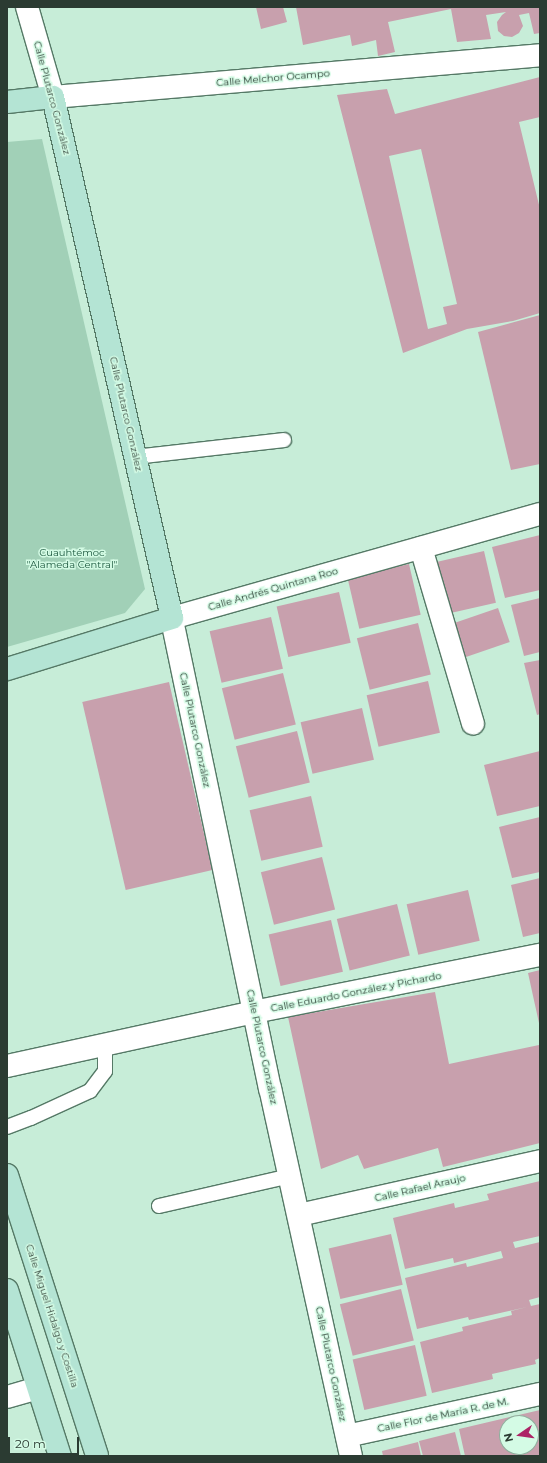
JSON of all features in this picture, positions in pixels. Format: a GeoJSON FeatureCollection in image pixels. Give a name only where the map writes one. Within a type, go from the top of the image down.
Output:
{"type":"FeatureCollection","features":[{"type":"Feature","properties":{"kind":"main road","name":"Calle Melchor Ocampo"},"geometry":{"type":"LineString","coordinates":[[7,102],[53,97]]}},
{"type":"Feature","properties":{"kind":"main road","name":"Calle Plutarco González"},"geometry":{"type":"LineString","coordinates":[[53,97],[172,618]]}},
{"type":"Feature","properties":{"kind":"main road","name":"Calle Andrés Quintana Roo"},"geometry":{"type":"LineString","coordinates":[[7,669],[172,618]]}},
{"type":"Feature","properties":{"kind":"main road","name":"Calle Miguel Hidalgo y Costilla"},"geometry":{"type":"LineString","coordinates":[[7,1175],[97,1456]]}},
{"type":"Feature","properties":{"kind":"main road"},"geometry":{"type":"LineString","coordinates":[[7,1290],[60,1456]]}},
{"type":"Feature","properties":{"kind":"street","name":"Calle Plutarco González"},"geometry":{"type":"LineString","coordinates":[[27,7],[53,97]]}},
{"type":"Feature","properties":{"kind":"street","name":"Calle Melchor Ocampo"},"geometry":{"type":"LineString","coordinates":[[53,97],[540,55]]}},
{"type":"Feature","properties":{"kind":"street","name":"Calle Andrés Quintana Roo"},"geometry":{"type":"LineString","coordinates":[[172,618],[540,514]]}},
{"type":"Feature","properties":{"kind":"street"},"geometry":{"type":"LineString","coordinates":[[421,548],[474,723]]}},
{"type":"Feature","properties":{"kind":"street","name":"Calle Plutarco González"},"geometry":{"type":"LineString","coordinates":[[172,618],[254,1012],[349,1446]]}},
{"type":"Feature","properties":{"kind":"street","name":"Calle Eduardo González y Pichardo"},"geometry":{"type":"LineString","coordinates":[[7,1066],[254,1012],[540,956]]}},
{"type":"Feature","properties":{"kind":"street","name":"Calle Rafael Araujo"},"geometry":{"type":"LineString","coordinates":[[299,1215],[540,1161]]}},
{"type":"Feature","properties":{"kind":"street"},"geometry":{"type":"LineString","coordinates":[[7,1397],[38,1388]]}},
{"type":"Feature","properties":{"kind":"street","name":"Calle Flor de María R. de M."},"geometry":{"type":"LineString","coordinates":[[349,1446],[540,1394]]}},
{"type":"Feature","properties":{"kind":"lane"},"geometry":{"type":"LineString","coordinates":[[135,457],[284,440]]}},
{"type":"Feature","properties":{"kind":"lane"},"geometry":{"type":"LineString","coordinates":[[7,1127],[31,1118],[90,1091],[105,1071],[105,1044]]}},
{"type":"Feature","properties":{"kind":"lane"},"geometry":{"type":"LineString","coordinates":[[159,1206],[290,1176]]}},
{"type":"Feature","properties":{"kind":"green space","name":"Cuauhtémoc \"Alameda Central\""},"geometry":{"type":"Polygon","coordinates":[[[42,139],[145,589],[125,613],[7,647],[7,142],[42,139]]]}},
{"type":"Feature","properties":{"kind":"building"},"geometry":{"type":"Polygon","coordinates":[[[256,7],[283,7],[287,22],[261,29],[256,7]]]}},
{"type":"Feature","properties":{"kind":"building"},"geometry":{"type":"Polygon","coordinates":[[[296,7],[540,7],[540,33],[534,34],[529,13],[519,15],[523,26],[519,33],[512,37],[504,36],[498,31],[497,22],[506,12],[486,15],[491,39],[457,42],[451,9],[388,22],[395,52],[378,56],[376,40],[352,46],[350,35],[303,45],[296,7]]]}},
{"type":"Feature","properties":{"kind":"building"},"geometry":{"type":"Polygon","coordinates":[[[540,77],[540,117],[519,122],[540,209],[540,313],[513,321],[467,329],[403,353],[337,95],[387,89],[395,114],[540,77]],[[421,149],[389,156],[428,329],[447,324],[443,307],[457,304],[421,149]]]}},
{"type":"Feature","properties":{"kind":"building"},"geometry":{"type":"Polygon","coordinates":[[[540,315],[540,464],[511,470],[478,332],[540,315]]]}},
{"type":"Feature","properties":{"kind":"building"},"geometry":{"type":"Polygon","coordinates":[[[540,535],[540,590],[505,598],[492,547],[540,535]]]}},
{"type":"Feature","properties":{"kind":"building"},"geometry":{"type":"Polygon","coordinates":[[[484,551],[496,603],[446,614],[434,562],[484,551]]]}},
{"type":"Feature","properties":{"kind":"building"},"geometry":{"type":"Polygon","coordinates":[[[409,564],[421,615],[359,629],[348,578],[409,564]]]}},
{"type":"Feature","properties":{"kind":"building"},"geometry":{"type":"Polygon","coordinates":[[[339,592],[351,643],[288,657],[277,606],[339,592]]]}},
{"type":"Feature","properties":{"kind":"building"},"geometry":{"type":"Polygon","coordinates":[[[540,598],[540,652],[524,656],[511,605],[540,598]]]}},
{"type":"Feature","properties":{"kind":"building"},"geometry":{"type":"Polygon","coordinates":[[[498,608],[510,642],[465,657],[454,623],[498,608]]]}},
{"type":"Feature","properties":{"kind":"building"},"geometry":{"type":"Polygon","coordinates":[[[271,617],[283,669],[222,683],[210,631],[271,617]]]}},
{"type":"Feature","properties":{"kind":"building"},"geometry":{"type":"Polygon","coordinates":[[[418,623],[431,674],[370,690],[357,638],[418,623]]]}},
{"type":"Feature","properties":{"kind":"building"},"geometry":{"type":"Polygon","coordinates":[[[540,660],[540,714],[537,715],[524,663],[540,660]]]}},
{"type":"Feature","properties":{"kind":"building"},"geometry":{"type":"Polygon","coordinates":[[[283,673],[296,724],[235,740],[222,688],[283,673]]]}},
{"type":"Feature","properties":{"kind":"building"},"geometry":{"type":"Polygon","coordinates":[[[428,681],[440,733],[379,747],[367,695],[428,681]]]}},
{"type":"Feature","properties":{"kind":"building"},"geometry":{"type":"Polygon","coordinates":[[[169,682],[212,870],[126,890],[82,702],[169,682]]]}},
{"type":"Feature","properties":{"kind":"building"},"geometry":{"type":"Polygon","coordinates":[[[362,708],[374,760],[313,774],[301,722],[362,708]]]}},
{"type":"Feature","properties":{"kind":"building"},"geometry":{"type":"Polygon","coordinates":[[[297,731],[310,782],[249,798],[236,746],[297,731]]]}},
{"type":"Feature","properties":{"kind":"building"},"geometry":{"type":"Polygon","coordinates":[[[540,751],[540,806],[497,816],[484,765],[540,751]]]}},
{"type":"Feature","properties":{"kind":"building"},"geometry":{"type":"Polygon","coordinates":[[[311,796],[323,847],[261,861],[250,810],[311,796]]]}},
{"type":"Feature","properties":{"kind":"building"},"geometry":{"type":"Polygon","coordinates":[[[540,817],[540,872],[512,878],[499,827],[540,817]]]}},
{"type":"Feature","properties":{"kind":"building"},"geometry":{"type":"Polygon","coordinates":[[[322,857],[335,909],[274,925],[261,872],[322,857]]]}},
{"type":"Feature","properties":{"kind":"building"},"geometry":{"type":"Polygon","coordinates":[[[540,878],[540,933],[523,937],[511,885],[540,878]]]}},
{"type":"Feature","properties":{"kind":"building"},"geometry":{"type":"Polygon","coordinates":[[[468,890],[480,941],[418,955],[407,904],[468,890]]]}},
{"type":"Feature","properties":{"kind":"building"},"geometry":{"type":"Polygon","coordinates":[[[397,904],[410,955],[350,970],[337,919],[397,904]]]}},
{"type":"Feature","properties":{"kind":"building"},"geometry":{"type":"Polygon","coordinates":[[[331,920],[343,972],[281,986],[269,934],[331,920]]]}},
{"type":"Feature","properties":{"kind":"building"},"geometry":{"type":"Polygon","coordinates":[[[540,970],[540,1023],[539,1023],[528,973],[540,970]]]}},
{"type":"Feature","properties":{"kind":"building"},"geometry":{"type":"Polygon","coordinates":[[[435,992],[449,1064],[539,1045],[540,1143],[443,1167],[438,1148],[364,1169],[358,1155],[321,1169],[288,1017],[435,992]]]}},
{"type":"Feature","properties":{"kind":"building"},"geometry":{"type":"Polygon","coordinates":[[[540,1181],[540,1236],[513,1242],[515,1248],[507,1250],[540,1242],[540,1297],[529,1300],[531,1306],[540,1304],[540,1358],[535,1360],[536,1364],[492,1374],[493,1379],[432,1393],[420,1342],[463,1331],[462,1327],[512,1315],[511,1311],[527,1307],[469,1320],[468,1317],[417,1329],[405,1278],[466,1263],[467,1267],[503,1258],[501,1251],[454,1263],[453,1258],[405,1269],[393,1218],[454,1203],[455,1208],[489,1200],[487,1194],[540,1181]]]}},
{"type":"Feature","properties":{"kind":"building"},"geometry":{"type":"Polygon","coordinates":[[[391,1234],[403,1285],[340,1299],[329,1248],[391,1234]]]}},
{"type":"Feature","properties":{"kind":"building"},"geometry":{"type":"Polygon","coordinates":[[[401,1289],[414,1340],[353,1356],[340,1304],[401,1289]]]}},
{"type":"Feature","properties":{"kind":"building"},"geometry":{"type":"Polygon","coordinates":[[[415,1345],[427,1396],[364,1410],[353,1359],[415,1345]]]}},
{"type":"Feature","properties":{"kind":"building"},"geometry":{"type":"Polygon","coordinates":[[[540,1410],[540,1456],[465,1456],[459,1429],[499,1420],[499,1455],[539,1455],[539,1415],[519,1415],[540,1410]]]}},
{"type":"Feature","properties":{"kind":"building"},"geometry":{"type":"Polygon","coordinates":[[[455,1432],[461,1456],[423,1456],[419,1441],[455,1432]]]}},
{"type":"Feature","properties":{"kind":"building"},"geometry":{"type":"Polygon","coordinates":[[[418,1442],[421,1456],[383,1456],[382,1451],[418,1442]]]}}]}
